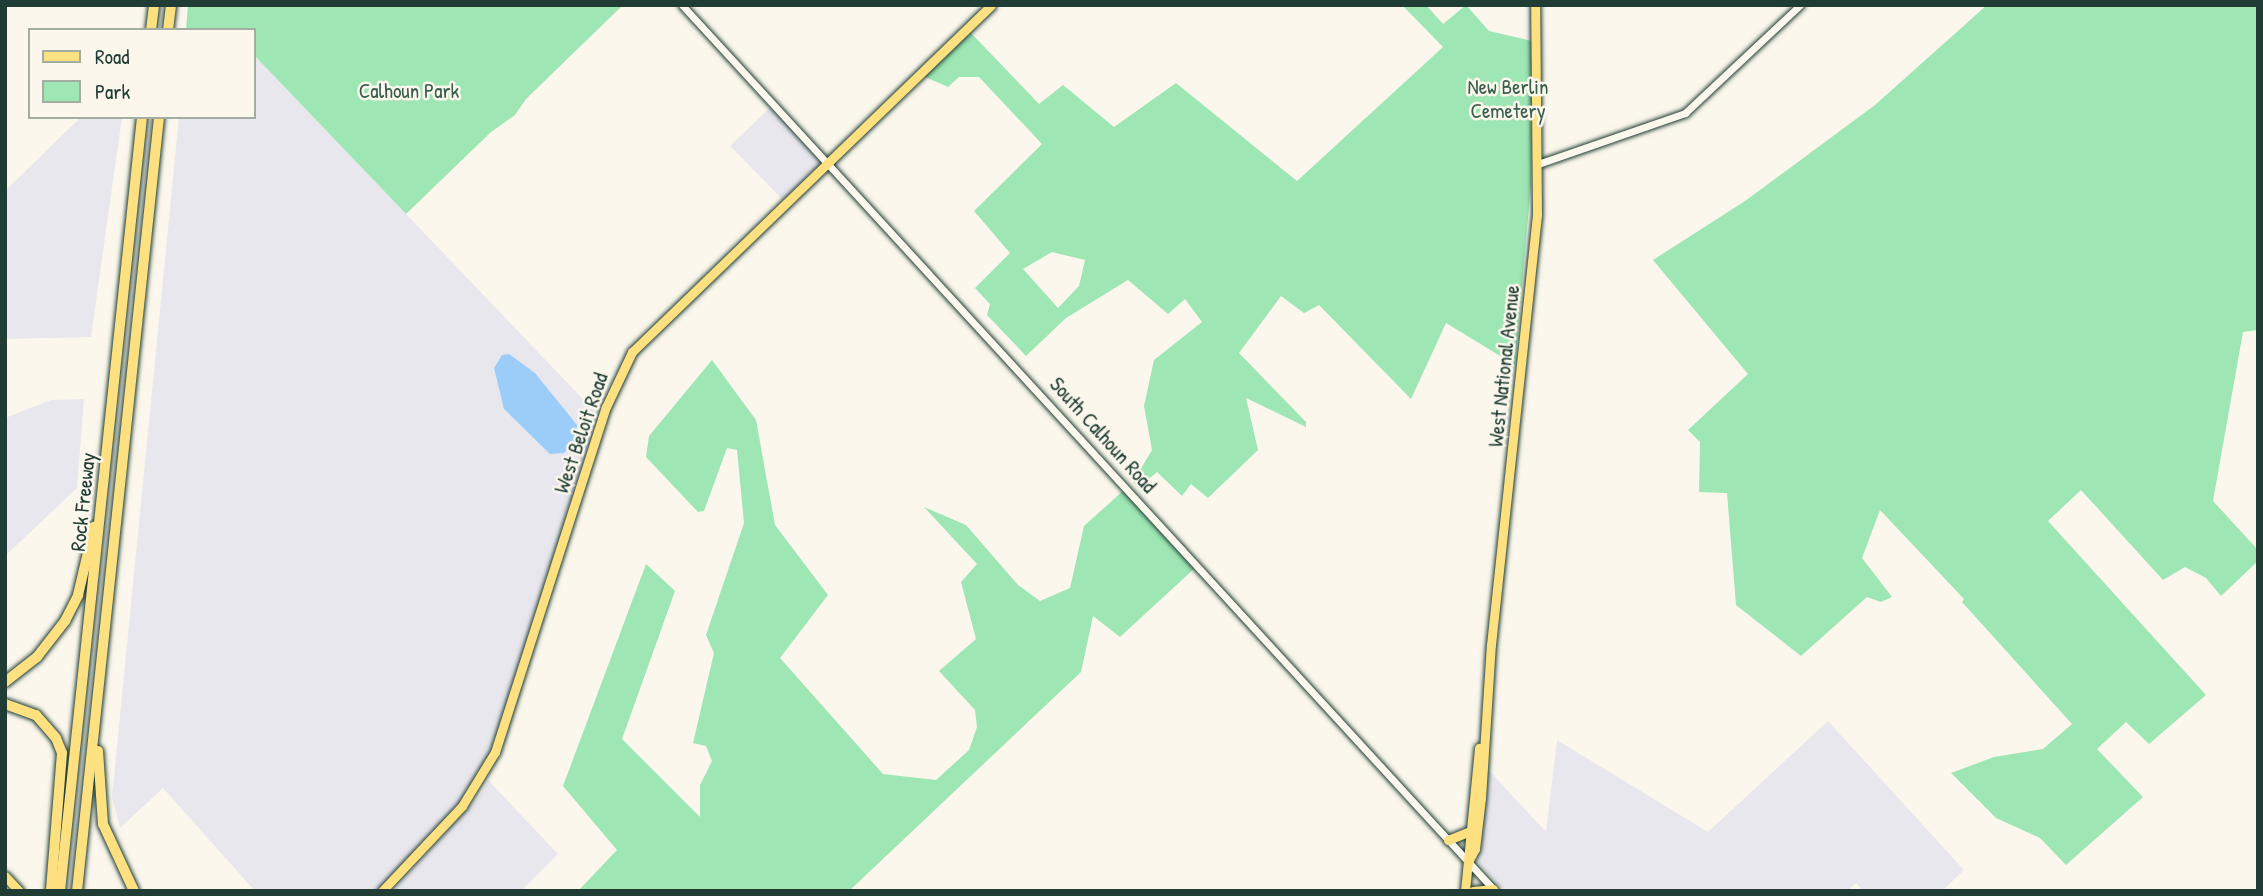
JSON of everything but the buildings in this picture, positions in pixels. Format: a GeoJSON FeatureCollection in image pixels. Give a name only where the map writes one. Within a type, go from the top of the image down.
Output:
{"type":"FeatureCollection","features":[{"type":"Feature","properties":{"kind":"highway"},"geometry":{"type":"LineString","coordinates":[[151,28],[154,5]]}},
{"type":"Feature","properties":{"kind":"highway"},"geometry":{"type":"LineString","coordinates":[[168,28],[171,5]]}},
{"type":"Feature","properties":{"kind":"highway","name":"Rock Freeway"},"geometry":{"type":"LineString","coordinates":[[60,891],[142,119]]}},
{"type":"Feature","properties":{"kind":"highway","name":"Rock Freeway"},"geometry":{"type":"LineString","coordinates":[[77,891],[159,119]]}},
{"type":"Feature","properties":{"kind":"highway"},"geometry":{"type":"LineString","coordinates":[[5,682],[54,639],[78,595],[107,461]]}},
{"type":"Feature","properties":{"kind":"highway"},"geometry":{"type":"LineString","coordinates":[[99,681],[98,797],[110,845],[134,891]]}},
{"type":"Feature","properties":{"kind":"highway"},"geometry":{"type":"LineString","coordinates":[[5,704],[36,715],[56,738],[62,754],[51,891]]}},
{"type":"Feature","properties":{"kind":"main road","name":"West Beloit Road"},"geometry":{"type":"LineString","coordinates":[[382,891],[462,806],[495,752],[578,489],[624,364],[646,335],[991,5]]}},
{"type":"Feature","properties":{"kind":"main road","name":"West National Avenue"},"geometry":{"type":"LineString","coordinates":[[1468,862],[1475,849],[1484,729],[1538,214],[1535,5]]}},
{"type":"Feature","properties":{"kind":"main road","name":"West National Avenue"},"geometry":{"type":"LineString","coordinates":[[1465,891],[1470,827],[1484,729]]}},
{"type":"Feature","properties":{"kind":"main road"},"geometry":{"type":"LineString","coordinates":[[1448,840],[1463,838],[1470,827]]}},
{"type":"Feature","properties":{"kind":"main road"},"geometry":{"type":"LineString","coordinates":[[5,876],[19,891]]}},
{"type":"Feature","properties":{"kind":"main road"},"geometry":{"type":"LineString","coordinates":[[1473,891],[1494,890]]}},
{"type":"Feature","properties":{"kind":"street","name":"South Calhoun Road"},"geometry":{"type":"LineString","coordinates":[[682,5],[1494,890]]}},
{"type":"Feature","properties":{"kind":"street"},"geometry":{"type":"LineString","coordinates":[[1538,164],[1685,113],[1800,5]]}},
{"type":"Feature","properties":{"kind":"shaded area"},"geometry":{"type":"Polygon","coordinates":[[[256,57],[602,419],[502,732],[475,789],[382,891],[255,891],[163,788],[120,828],[112,797],[179,119],[256,119],[256,57]]]}},
{"type":"Feature","properties":{"kind":"shaded area"},"geometry":{"type":"Polygon","coordinates":[[[774,104],[826,161],[786,203],[730,146],[774,104]]]}},
{"type":"Feature","properties":{"kind":"shaded area"},"geometry":{"type":"Polygon","coordinates":[[[79,119],[122,119],[91,337],[5,339],[5,191],[79,119]]]}},
{"type":"Feature","properties":{"kind":"shaded area"},"geometry":{"type":"Polygon","coordinates":[[[84,399],[77,488],[5,556],[5,418],[51,400],[84,399]]]}},
{"type":"Feature","properties":{"kind":"shaded area"},"geometry":{"type":"Polygon","coordinates":[[[1828,721],[1964,870],[1942,891],[1863,891],[1856,883],[1847,891],[1504,891],[1477,861],[1484,765],[1546,832],[1557,740],[1708,832],[1828,721]]]}},
{"type":"Feature","properties":{"kind":"shaded area"},"geometry":{"type":"Polygon","coordinates":[[[488,780],[558,854],[521,891],[393,891],[481,794],[488,780]]]}},
{"type":"Feature","properties":{"kind":"green space","name":"Calhoun Park"},"geometry":{"type":"Polygon","coordinates":[[[188,5],[623,5],[526,99],[515,115],[491,132],[406,214],[256,57],[256,28],[186,28],[188,5]]]}},
{"type":"Feature","properties":{"kind":"green space","name":"New Berlin Cemetery"},"geometry":{"type":"Polygon","coordinates":[[[1402,5],[1426,5],[1443,24],[1466,5],[1489,31],[1532,41],[1531,184],[1515,365],[1446,323],[1411,399],[1319,305],[1304,313],[1281,296],[1239,353],[1306,422],[1306,427],[1246,398],[1258,450],[1208,498],[1191,484],[1182,496],[1157,472],[1145,482],[1144,494],[1133,482],[1152,450],[1144,406],[1154,360],[1202,322],[1185,299],[1168,314],[1128,280],[1066,318],[1026,356],[987,315],[990,304],[975,288],[1010,253],[974,211],[1042,144],[979,77],[959,77],[948,87],[923,76],[970,32],[1039,104],[1063,85],[1114,127],[1176,83],[1297,181],[1443,47],[1402,5]],[[1052,252],[1023,269],[1058,308],[1079,286],[1085,260],[1052,252]]]}},
{"type":"Feature","properties":{"kind":"green space"},"geometry":{"type":"Polygon","coordinates":[[[1987,5],[2258,5],[2258,330],[2243,332],[2213,501],[2258,550],[2258,561],[2221,596],[2206,578],[2185,567],[2163,580],[2081,490],[2048,521],[2206,695],[2149,744],[2126,722],[2097,749],[2143,797],[2066,865],[2040,838],[1996,818],[1951,773],[1994,757],[2043,749],[2072,724],[1962,602],[1964,599],[1880,510],[1862,558],[1892,597],[1881,602],[1867,597],[1801,656],[1736,605],[1727,493],[1699,492],[1700,442],[1688,430],[1748,374],[1653,260],[1745,201],[1875,105],[1987,5]]]}},
{"type":"Feature","properties":{"kind":"green space"},"geometry":{"type":"Polygon","coordinates":[[[712,360],[756,420],[775,525],[828,595],[780,658],[883,774],[936,780],[969,750],[977,727],[975,710],[939,671],[976,639],[961,582],[977,564],[924,507],[966,525],[1018,585],[1040,601],[1070,588],[1084,526],[1124,490],[1195,568],[1120,637],[1093,616],[1081,672],[849,891],[578,891],[617,850],[563,786],[646,564],[675,591],[622,739],[700,817],[700,785],[712,761],[706,746],[693,743],[714,653],[706,635],[744,523],[737,450],[727,448],[704,511],[698,512],[646,457],[649,436],[712,360]]]}},
{"type":"Feature","properties":{"kind":"water"},"geometry":{"type":"Polygon","coordinates":[[[509,354],[535,373],[577,425],[576,441],[564,453],[550,454],[504,409],[494,368],[502,355],[509,354]]]}}]}
